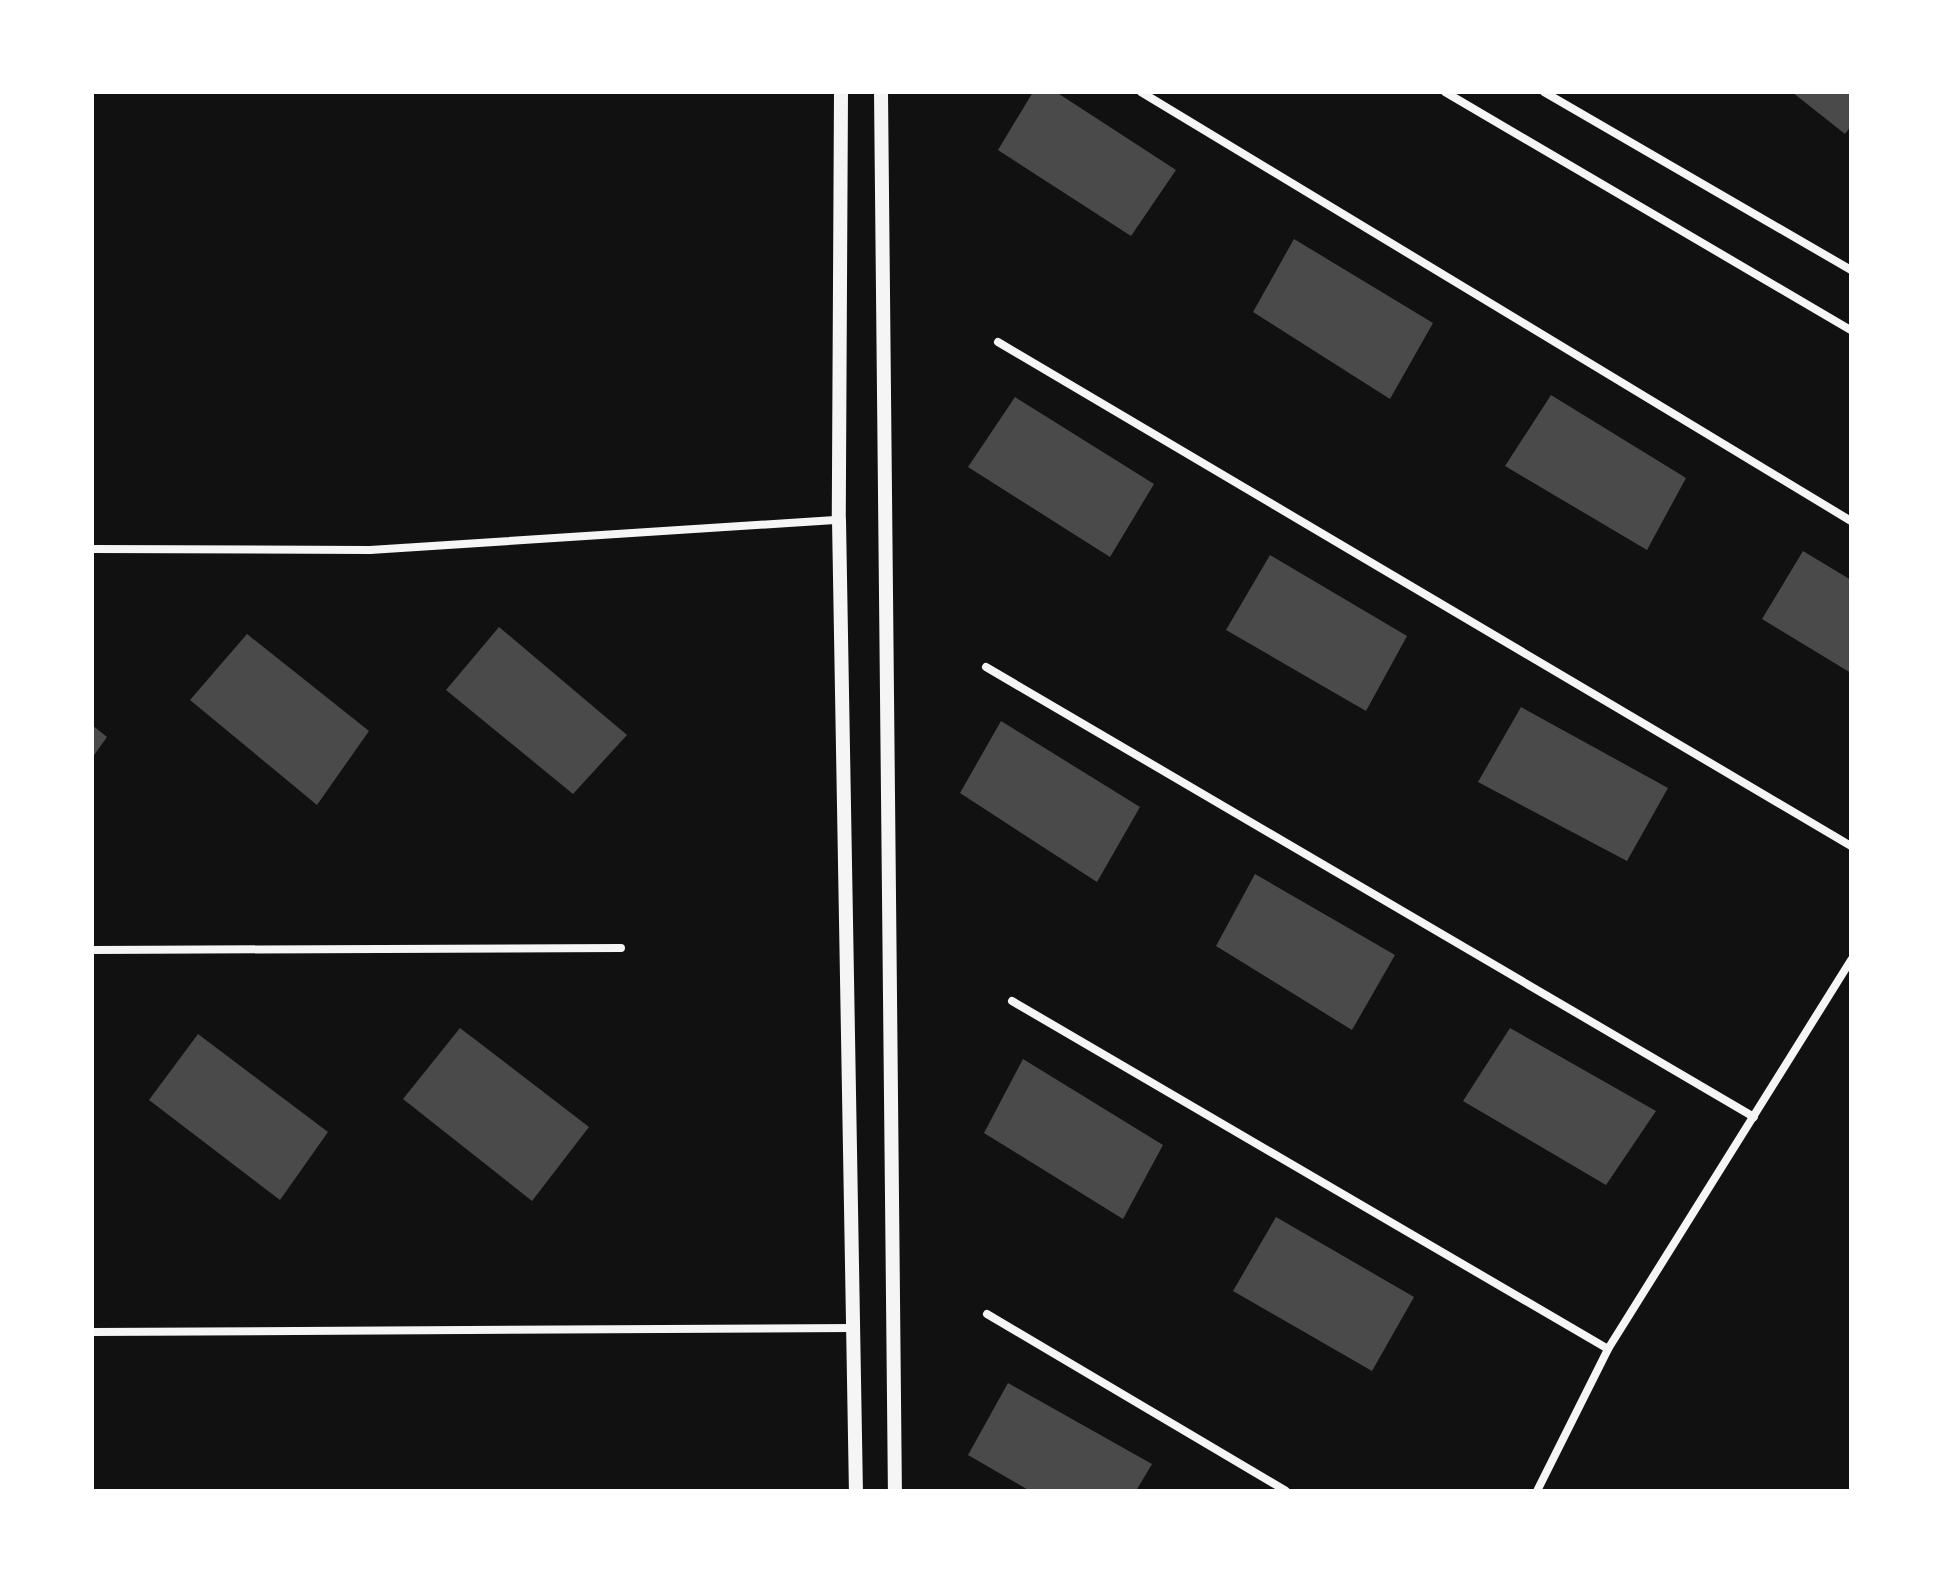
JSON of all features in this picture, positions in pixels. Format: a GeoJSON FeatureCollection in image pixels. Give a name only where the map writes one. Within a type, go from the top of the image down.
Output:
{"type":"FeatureCollection","features":[{"type":"Feature","properties":{"kind":"street"},"geometry":{"type":"LineString","coordinates":[[841,92],[839,520],[856,1491]]}},
{"type":"Feature","properties":{"kind":"street"},"geometry":{"type":"LineString","coordinates":[[881,92],[895,1491]]}},
{"type":"Feature","properties":{"kind":"street"},"geometry":{"type":"LineString","coordinates":[[1141,92],[1851,521]]}},
{"type":"Feature","properties":{"kind":"street"},"geometry":{"type":"LineString","coordinates":[[1445,92],[1851,330]]}},
{"type":"Feature","properties":{"kind":"street"},"geometry":{"type":"LineString","coordinates":[[1544,92],[1851,270]]}},
{"type":"Feature","properties":{"kind":"street"},"geometry":{"type":"LineString","coordinates":[[998,342],[1851,846]]}},
{"type":"Feature","properties":{"kind":"street"},"geometry":{"type":"LineString","coordinates":[[92,549],[370,550],[839,520]]}},
{"type":"Feature","properties":{"kind":"street"},"geometry":{"type":"LineString","coordinates":[[986,667],[1754,1117]]}},
{"type":"Feature","properties":{"kind":"street"},"geometry":{"type":"LineString","coordinates":[[92,950],[621,948]]}},
{"type":"Feature","properties":{"kind":"street"},"geometry":{"type":"LineString","coordinates":[[1537,1491],[1608,1349],[1851,960]]}},
{"type":"Feature","properties":{"kind":"street"},"geometry":{"type":"LineString","coordinates":[[1012,1001],[1608,1349]]}},
{"type":"Feature","properties":{"kind":"street"},"geometry":{"type":"LineString","coordinates":[[987,1314],[1286,1491]]}},
{"type":"Feature","properties":{"kind":"street"},"geometry":{"type":"LineString","coordinates":[[92,1332],[855,1328]]}},
{"type":"Feature","properties":{"kind":"building"},"geometry":{"type":"Polygon","coordinates":[[[1033,92],[1056,92],[1176,170],[1131,236],[998,150],[1033,92]]]}},
{"type":"Feature","properties":{"kind":"building"},"geometry":{"type":"Polygon","coordinates":[[[1792,92],[1851,92],[1851,126],[1845,134],[1792,92]]]}},
{"type":"Feature","properties":{"kind":"building"},"geometry":{"type":"Polygon","coordinates":[[[1294,239],[1433,323],[1390,399],[1253,312],[1294,239]]]}},
{"type":"Feature","properties":{"kind":"building"},"geometry":{"type":"Polygon","coordinates":[[[1551,395],[1686,478],[1647,550],[1505,466],[1551,395]]]}},
{"type":"Feature","properties":{"kind":"building"},"geometry":{"type":"Polygon","coordinates":[[[1015,397],[1154,484],[1110,557],[968,467],[1015,397]]]}},
{"type":"Feature","properties":{"kind":"building"},"geometry":{"type":"Polygon","coordinates":[[[1803,551],[1851,580],[1851,673],[1762,619],[1803,551]]]}},
{"type":"Feature","properties":{"kind":"building"},"geometry":{"type":"Polygon","coordinates":[[[1270,555],[1407,636],[1366,711],[1226,630],[1270,555]]]}},
{"type":"Feature","properties":{"kind":"building"},"geometry":{"type":"Polygon","coordinates":[[[499,627],[627,735],[573,794],[446,690],[499,627]]]}},
{"type":"Feature","properties":{"kind":"building"},"geometry":{"type":"Polygon","coordinates":[[[247,634],[369,731],[317,805],[190,700],[247,634]]]}},
{"type":"Feature","properties":{"kind":"building"},"geometry":{"type":"Polygon","coordinates":[[[1521,707],[1668,788],[1627,861],[1478,782],[1521,707]]]}},
{"type":"Feature","properties":{"kind":"building"},"geometry":{"type":"Polygon","coordinates":[[[1001,721],[1140,807],[1097,882],[960,793],[1001,721]]]}},
{"type":"Feature","properties":{"kind":"building"},"geometry":{"type":"Polygon","coordinates":[[[92,725],[107,737],[92,758],[92,725]]]}},
{"type":"Feature","properties":{"kind":"building"},"geometry":{"type":"Polygon","coordinates":[[[1255,874],[1395,955],[1352,1030],[1216,946],[1255,874]]]}},
{"type":"Feature","properties":{"kind":"building"},"geometry":{"type":"Polygon","coordinates":[[[460,1028],[589,1127],[532,1201],[403,1099],[460,1028]]]}},
{"type":"Feature","properties":{"kind":"building"},"geometry":{"type":"Polygon","coordinates":[[[1510,1028],[1656,1111],[1606,1185],[1463,1101],[1510,1028]]]}},
{"type":"Feature","properties":{"kind":"building"},"geometry":{"type":"Polygon","coordinates":[[[198,1034],[328,1132],[280,1200],[149,1100],[198,1034]]]}},
{"type":"Feature","properties":{"kind":"building"},"geometry":{"type":"Polygon","coordinates":[[[1023,1059],[1163,1145],[1123,1219],[984,1133],[1023,1059]]]}},
{"type":"Feature","properties":{"kind":"building"},"geometry":{"type":"Polygon","coordinates":[[[1276,1217],[1414,1297],[1372,1371],[1233,1291],[1276,1217]]]}},
{"type":"Feature","properties":{"kind":"building"},"geometry":{"type":"Polygon","coordinates":[[[1008,1383],[1152,1464],[1136,1491],[1030,1491],[968,1455],[1008,1383]]]}}]}
